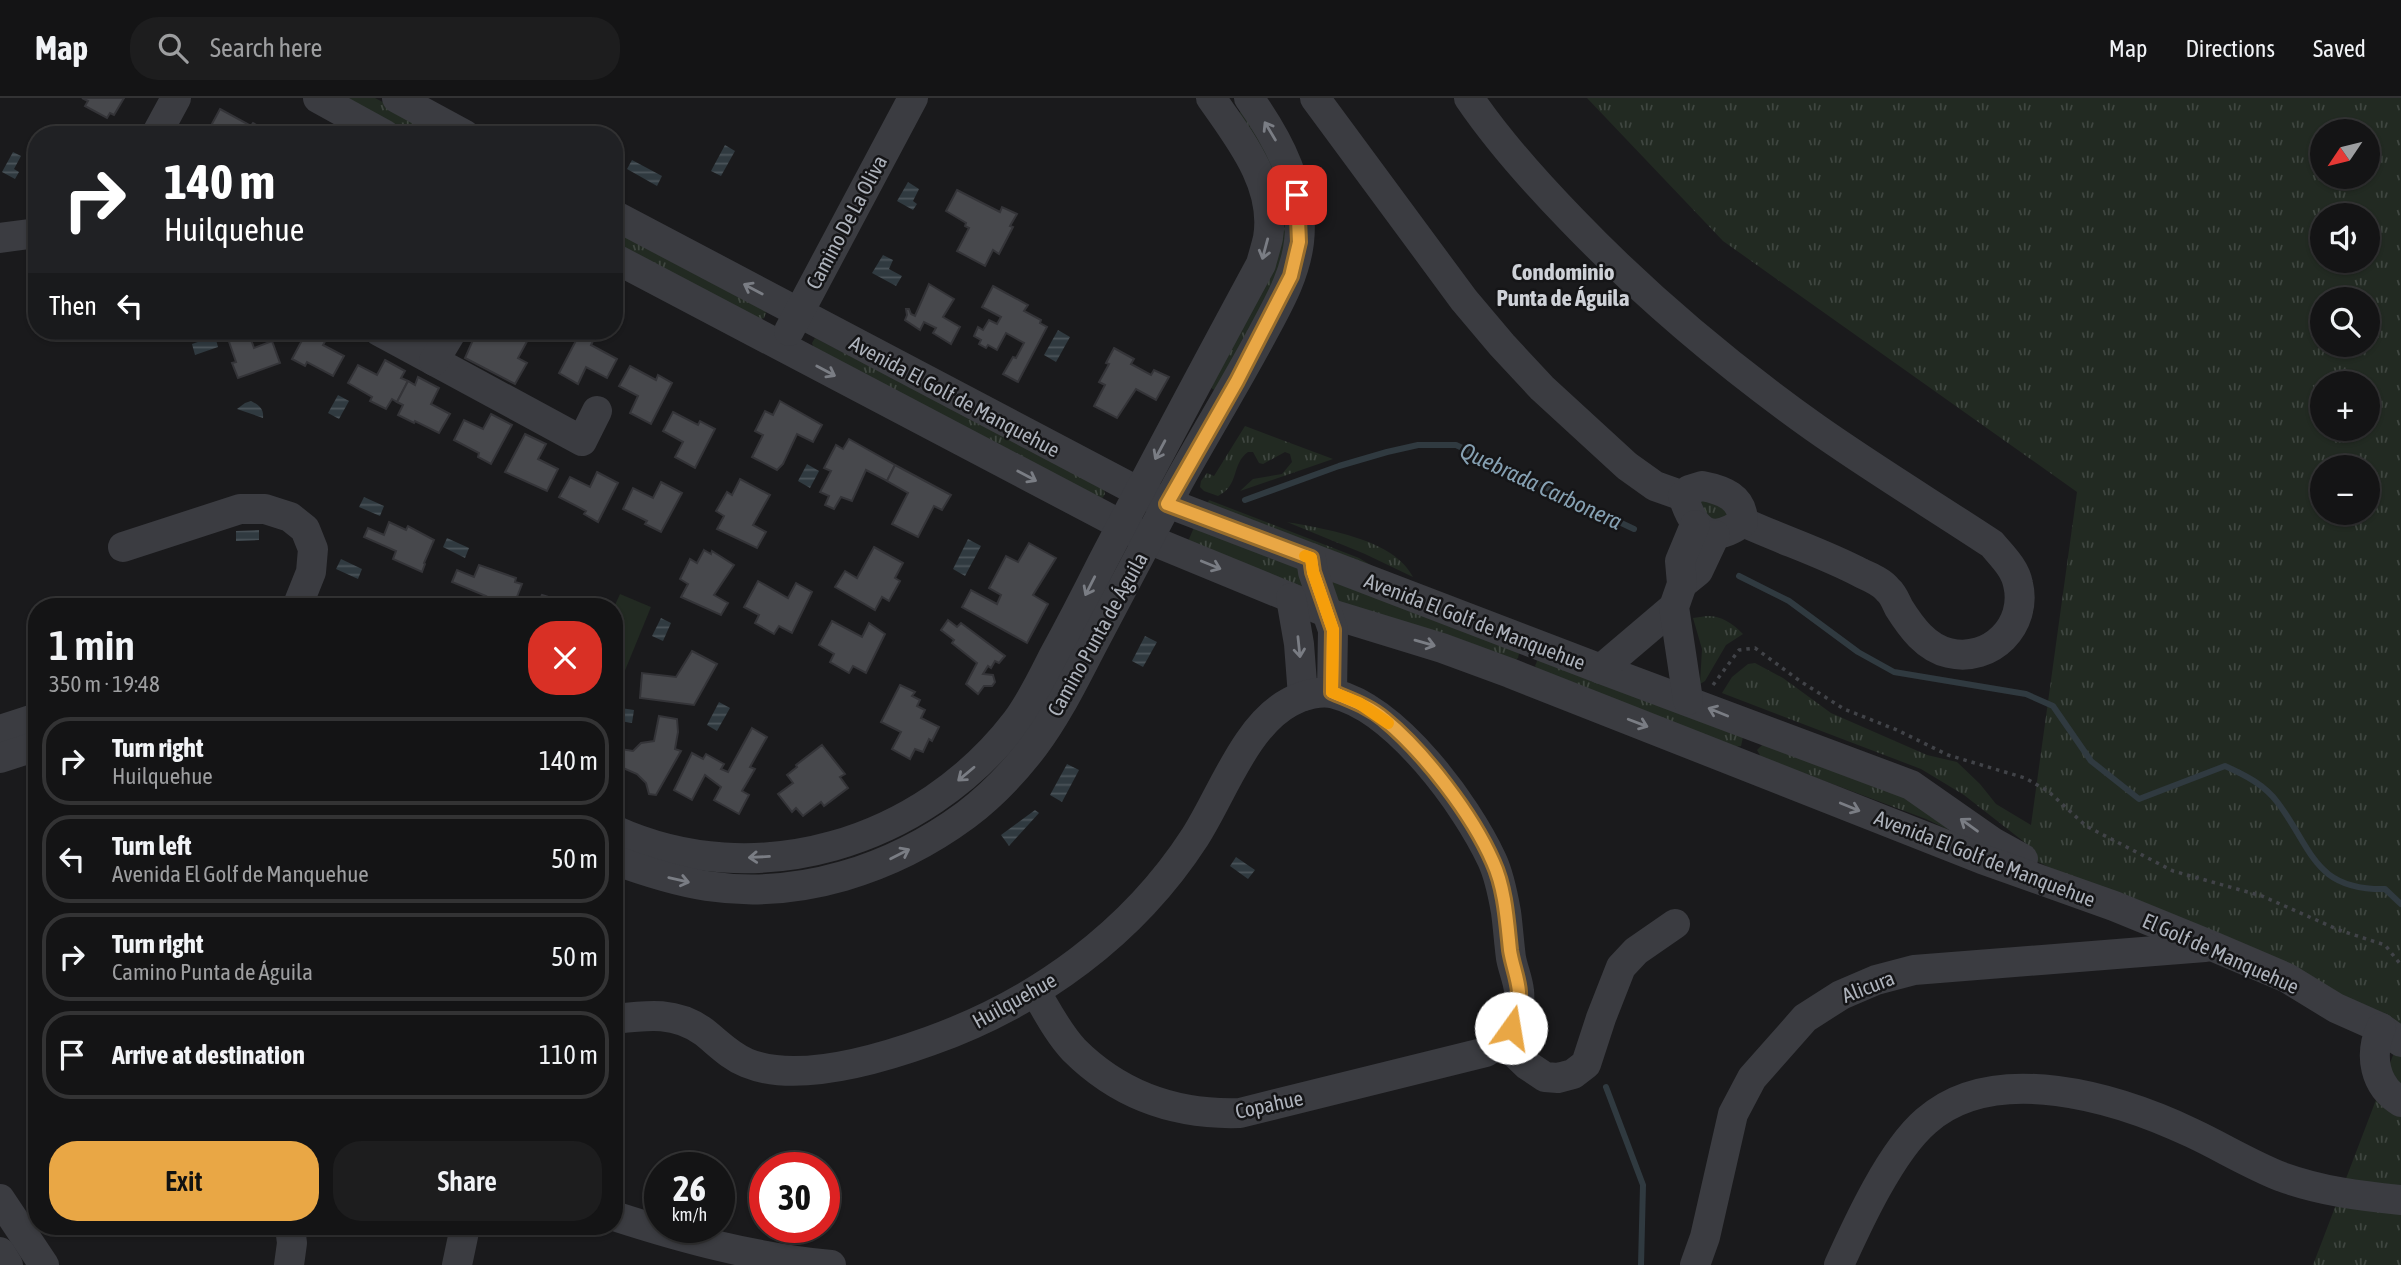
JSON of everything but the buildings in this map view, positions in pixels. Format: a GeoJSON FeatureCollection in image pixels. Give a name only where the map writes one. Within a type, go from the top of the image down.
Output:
{"type":"FeatureCollection","features":[{"type":"Feature","properties":{"kind":"street"},"geometry":{"type":"LineString","coordinates":[[161,126],[176,98]]}},
{"type":"Feature","properties":{"kind":"street"},"geometry":{"type":"LineString","coordinates":[[318,98],[369,126]]}},
{"type":"Feature","properties":{"kind":"street"},"geometry":{"type":"LineString","coordinates":[[397,98],[448,126]]}},
{"type":"Feature","properties":{"kind":"street","name":"Camino De La Oliva"},"geometry":{"type":"LineString","coordinates":[[781,347],[913,98]]}},
{"type":"Feature","properties":{"kind":"street","name":"Camino Punta de Águila"},"geometry":{"type":"LineString","coordinates":[[623,834],[684,853],[730,858],[787,855],[846,843],[902,820],[941,796],[980,763],[1017,721],[1041,681],[1261,264],[1268,236],[1267,207],[1259,174],[1245,146],[1211,98]]}},
{"type":"Feature","properties":{"kind":"street","name":"Camino Punta de Águila"},"geometry":{"type":"LineString","coordinates":[[623,863],[651,873],[707,886],[764,890],[820,882],[871,869],[926,840],[967,814],[1001,784],[1033,747],[1059,707],[1167,504],[1237,381],[1291,276],[1299,242],[1297,195],[1283,153],[1249,98]]}},
{"type":"Feature","properties":{"kind":"street"},"geometry":{"type":"LineString","coordinates":[[1315,98],[1464,300],[1502,345],[1550,396],[1627,466],[1656,486],[1683,496],[1705,530]]}},
{"type":"Feature","properties":{"kind":"street"},"geometry":{"type":"LineString","coordinates":[[1469,98],[1496,135],[1549,197],[1663,308],[1815,427],[1992,544],[2013,570],[2018,581],[2020,605],[2017,617],[2004,638],[1984,651],[1960,655],[1948,653],[1936,648],[1909,625],[1888,589],[1874,579],[1743,522]]}},
{"type":"Feature","properties":{"kind":"street","name":"Avenida El Golf de Manquehue"},"geometry":{"type":"LineString","coordinates":[[623,220],[1139,492],[1601,669],[1698,696],[1756,727],[1911,785],[1994,843],[2114,906]]}},
{"type":"Feature","properties":{"kind":"street"},"geometry":{"type":"LineString","coordinates":[[0,238],[28,234]]}},
{"type":"Feature","properties":{"kind":"street","name":"Avenida El Golf de Manquehue"},"geometry":{"type":"LineString","coordinates":[[623,263],[1148,539],[1291,598],[1523,678],[1982,859],[2114,906]]}},
{"type":"Feature","properties":{"kind":"street"},"geometry":{"type":"LineString","coordinates":[[396,340],[582,441],[597,411]]}},
{"type":"Feature","properties":{"kind":"street"},"geometry":{"type":"LineString","coordinates":[[434,361],[447,340]]}},
{"type":"Feature","properties":{"kind":"street"},"geometry":{"type":"LineString","coordinates":[[1683,496],[1689,490],[1702,486],[1729,494],[1743,512],[1743,522]]}},
{"type":"Feature","properties":{"kind":"street"},"geometry":{"type":"LineString","coordinates":[[123,547],[240,509],[265,509],[290,517],[305,529],[313,549],[311,572],[301,598]]}},
{"type":"Feature","properties":{"kind":"street"},"geometry":{"type":"LineString","coordinates":[[1705,530],[1732,530],[1743,522]]}},
{"type":"Feature","properties":{"kind":"street"},"geometry":{"type":"LineString","coordinates":[[1698,696],[1678,595],[1680,561],[1705,530]]}},
{"type":"Feature","properties":{"kind":"street"},"geometry":{"type":"LineString","coordinates":[[1311,558],[1313,572],[1333,630],[1332,692],[1359,703],[1383,718],[1418,753],[1446,785],[1494,863],[1506,909],[1511,958],[1519,993],[1511,1028],[1502,1041],[1527,1065],[1545,1077],[1558,1078],[1573,1074],[1586,1064],[1621,967],[1636,951],[1675,924]]}},
{"type":"Feature","properties":{"kind":"street"},"geometry":{"type":"LineString","coordinates":[[1601,669],[1678,595]]}},
{"type":"Feature","properties":{"kind":"street"},"geometry":{"type":"LineString","coordinates":[[1291,598],[1299,644],[1303,696]]}},
{"type":"Feature","properties":{"kind":"street"},"geometry":{"type":"LineString","coordinates":[[1523,678],[1525,664],[1535,644]]}},
{"type":"Feature","properties":{"kind":"street","name":"Huilquehue"},"geometry":{"type":"LineString","coordinates":[[623,1018],[657,1015],[680,1019],[694,1025],[724,1050],[748,1064],[771,1070],[806,1070],[864,1060],[966,1027],[1035,991],[1118,929],[1156,889],[1195,838],[1257,730],[1276,711],[1303,696],[1332,692]]}},
{"type":"Feature","properties":{"kind":"street"},"geometry":{"type":"LineString","coordinates":[[0,730],[28,722]]}},
{"type":"Feature","properties":{"kind":"street"},"geometry":{"type":"LineString","coordinates":[[1738,762],[1752,741],[1756,727]]}},
{"type":"Feature","properties":{"kind":"street"},"geometry":{"type":"LineString","coordinates":[[0,758],[28,749]]}},
{"type":"Feature","properties":{"kind":"street","name":"El Golf de Manquehue"},"geometry":{"type":"LineString","coordinates":[[2114,906],[2287,978],[2391,1035]]}},
{"type":"Feature","properties":{"kind":"street","name":"Alicura"},"geometry":{"type":"LineString","coordinates":[[1695,1265],[1705,1237],[1733,1114],[1752,1078],[1805,1018],[1841,995],[1876,979],[1914,970],[2212,946]]}},
{"type":"Feature","properties":{"kind":"street","name":"Copahue"},"geometry":{"type":"LineString","coordinates":[[1035,991],[1073,1049],[1102,1074],[1135,1095],[1209,1114],[1240,1113],[1463,1059],[1486,1052],[1502,1041]]}},
{"type":"Feature","properties":{"kind":"street"},"geometry":{"type":"LineString","coordinates":[[2391,1035],[2376,1040],[2375,1066],[2386,1089],[2401,1102]]}},
{"type":"Feature","properties":{"kind":"street"},"geometry":{"type":"LineString","coordinates":[[1839,1265],[1876,1191],[1912,1135],[1938,1111],[1954,1102],[1996,1091],[2047,1090],[2092,1097],[2190,1131],[2253,1164],[2310,1186],[2339,1193],[2401,1200]]}},
{"type":"Feature","properties":{"kind":"street"},"geometry":{"type":"LineString","coordinates":[[0,1199],[44,1265]]}},
{"type":"Feature","properties":{"kind":"street"},"geometry":{"type":"LineString","coordinates":[[623,1219],[692,1240],[782,1260],[831,1265]]}},
{"type":"Feature","properties":{"kind":"street"},"geometry":{"type":"LineString","coordinates":[[289,1265],[291,1235]]}},
{"type":"Feature","properties":{"kind":"street"},"geometry":{"type":"LineString","coordinates":[[457,1265],[463,1235]]}},
{"type":"Feature","properties":{"kind":"street"},"geometry":{"type":"LineString","coordinates":[[0,1252],[8,1265]]}},
{"type":"Feature","properties":{"kind":"path"},"geometry":{"type":"LineString","coordinates":[[1698,696],[1739,650],[1755,648],[1844,709],[1897,730],[1948,755],[2025,778],[2048,791],[2086,827],[2173,871],[2262,896],[2339,930],[2385,945],[2401,965]]}},
{"type":"Feature","properties":{"kind":"green space"},"geometry":{"type":"Polygon","coordinates":[[[340,98],[375,98],[427,126],[392,126],[340,98]]]}},
{"type":"Feature","properties":{"kind":"green space"},"geometry":{"type":"Polygon","coordinates":[[[1587,98],[2401,98],[2401,1265],[2313,1265],[2400,1037],[2026,856],[2028,845],[1964,795],[1921,769],[1722,693],[1732,677],[1748,664],[1755,663],[1783,678],[1831,713],[1927,755],[1957,762],[1996,804],[2031,825],[2077,492],[1723,241],[1587,98]]]}},
{"type":"Feature","properties":{"kind":"green space"},"geometry":{"type":"Polygon","coordinates":[[[1244,113],[1259,134],[1282,185],[1287,228],[1281,268],[1217,392],[1210,387],[1265,280],[1238,114],[1244,113]]]}},
{"type":"Feature","properties":{"kind":"green space"},"geometry":{"type":"Polygon","coordinates":[[[623,231],[764,307],[764,318],[757,321],[623,250],[623,231]]]}},
{"type":"Feature","properties":{"kind":"green space"},"geometry":{"type":"Polygon","coordinates":[[[815,338],[1103,486],[1105,494],[1101,500],[814,349],[812,343],[815,338]]]}},
{"type":"Feature","properties":{"kind":"green space"},"geometry":{"type":"Polygon","coordinates":[[[1245,426],[1333,459],[1240,491],[1253,479],[1282,474],[1292,462],[1290,454],[1285,452],[1263,464],[1259,463],[1253,452],[1248,452],[1239,462],[1233,480],[1225,491],[1218,496],[1204,491],[1200,487],[1201,481],[1207,473],[1214,476],[1245,426]]]}},
{"type":"Feature","properties":{"kind":"green space"},"geometry":{"type":"Polygon","coordinates":[[[1705,496],[1734,514],[1715,524],[1694,500],[1705,496]]]}},
{"type":"Feature","properties":{"kind":"green space"},"geometry":{"type":"Polygon","coordinates":[[[1209,500],[1359,558],[1384,573],[1207,505],[1209,500]]]}},
{"type":"Feature","properties":{"kind":"green space"},"geometry":{"type":"Polygon","coordinates":[[[1287,522],[1339,532],[1375,545],[1391,553],[1404,564],[1413,577],[1365,554],[1287,522]]]}},
{"type":"Feature","properties":{"kind":"green space"},"geometry":{"type":"Polygon","coordinates":[[[1195,525],[1296,562],[1307,592],[1187,544],[1195,525]]]}},
{"type":"Feature","properties":{"kind":"green space"},"geometry":{"type":"Polygon","coordinates":[[[1326,575],[1519,653],[1518,658],[1514,661],[1329,600],[1326,575]]]}},
{"type":"Feature","properties":{"kind":"green space"},"geometry":{"type":"Polygon","coordinates":[[[620,594],[651,607],[624,673],[623,598],[618,598],[620,594]]]}},
{"type":"Feature","properties":{"kind":"green space"},"geometry":{"type":"Polygon","coordinates":[[[1707,616],[1726,621],[1743,634],[1726,645],[1705,681],[1700,684],[1702,649],[1693,618],[1707,616]]]}},
{"type":"Feature","properties":{"kind":"green space"},"geometry":{"type":"Polygon","coordinates":[[[1538,659],[1743,737],[1741,746],[1733,747],[1539,672],[1535,666],[1538,659]]]}},
{"type":"Feature","properties":{"kind":"green space"},"geometry":{"type":"Polygon","coordinates":[[[1763,744],[1903,796],[1951,831],[1926,819],[1761,757],[1757,750],[1763,744]]]}},
{"type":"Feature","properties":{"kind":"shaded area"},"geometry":{"type":"Polygon","coordinates":[[[725,145],[735,151],[721,176],[711,171],[725,145]]]}},
{"type":"Feature","properties":{"kind":"shaded area"},"geometry":{"type":"Polygon","coordinates":[[[13,152],[21,156],[14,169],[19,172],[15,179],[2,172],[13,152]]]}},
{"type":"Feature","properties":{"kind":"shaded area"},"geometry":{"type":"Polygon","coordinates":[[[632,160],[662,176],[657,186],[627,169],[632,160]]]}},
{"type":"Feature","properties":{"kind":"shaded area"},"geometry":{"type":"Polygon","coordinates":[[[908,182],[919,189],[913,201],[917,204],[913,210],[897,201],[908,182]]]}},
{"type":"Feature","properties":{"kind":"shaded area"},"geometry":{"type":"Polygon","coordinates":[[[883,255],[893,260],[889,269],[902,276],[896,286],[872,273],[883,255]]]}},
{"type":"Feature","properties":{"kind":"shaded area"},"geometry":{"type":"Polygon","coordinates":[[[1058,330],[1070,337],[1056,362],[1044,355],[1058,330]]]}},
{"type":"Feature","properties":{"kind":"shaded area"},"geometry":{"type":"Polygon","coordinates":[[[216,340],[218,347],[195,355],[192,344],[216,340]]]}},
{"type":"Feature","properties":{"kind":"shaded area"},"geometry":{"type":"Polygon","coordinates":[[[338,395],[349,401],[339,419],[328,413],[338,395]]]}},
{"type":"Feature","properties":{"kind":"shaded area"},"geometry":{"type":"Polygon","coordinates":[[[251,401],[263,412],[263,418],[237,409],[251,401]]]}},
{"type":"Feature","properties":{"kind":"shaded area"},"geometry":{"type":"Polygon","coordinates":[[[807,464],[819,471],[810,488],[798,481],[807,464]]]}},
{"type":"Feature","properties":{"kind":"shaded area"},"geometry":{"type":"Polygon","coordinates":[[[364,497],[384,506],[380,516],[359,507],[364,497]]]}},
{"type":"Feature","properties":{"kind":"shaded area"},"geometry":{"type":"Polygon","coordinates":[[[259,530],[259,540],[236,541],[236,531],[259,530]]]}},
{"type":"Feature","properties":{"kind":"shaded area"},"geometry":{"type":"Polygon","coordinates":[[[447,538],[469,548],[465,558],[443,547],[447,538]]]}},
{"type":"Feature","properties":{"kind":"shaded area"},"geometry":{"type":"Polygon","coordinates":[[[968,539],[981,546],[965,576],[953,569],[968,539]]]}},
{"type":"Feature","properties":{"kind":"shaded area"},"geometry":{"type":"Polygon","coordinates":[[[341,559],[362,569],[358,579],[336,569],[341,559]]]}},
{"type":"Feature","properties":{"kind":"shaded area"},"geometry":{"type":"Polygon","coordinates":[[[661,618],[671,623],[663,641],[652,636],[661,618]]]}},
{"type":"Feature","properties":{"kind":"shaded area"},"geometry":{"type":"Polygon","coordinates":[[[1145,636],[1157,642],[1143,667],[1132,661],[1145,636]]]}},
{"type":"Feature","properties":{"kind":"shaded area"},"geometry":{"type":"Polygon","coordinates":[[[719,702],[730,708],[717,731],[707,725],[719,702]]]}},
{"type":"Feature","properties":{"kind":"shaded area"},"geometry":{"type":"Polygon","coordinates":[[[623,708],[634,710],[632,723],[623,722],[623,708]]]}},
{"type":"Feature","properties":{"kind":"shaded area"},"geometry":{"type":"Polygon","coordinates":[[[1067,764],[1079,770],[1062,802],[1050,795],[1067,764]]]}},
{"type":"Feature","properties":{"kind":"shaded area"},"geometry":{"type":"Polygon","coordinates":[[[1035,810],[1039,813],[1009,846],[1001,835],[1035,810]]]}},
{"type":"Feature","properties":{"kind":"shaded area"},"geometry":{"type":"Polygon","coordinates":[[[1236,857],[1255,870],[1248,879],[1230,866],[1236,857]]]}},
{"type":"Feature","properties":{"kind":"waterway","name":"Quebrada Carbonera"},"geometry":{"type":"LineString","coordinates":[[1245,500],[1339,466],[1387,452],[1418,445],[1456,445],[1634,529]]}},
{"type":"Feature","properties":{"kind":"waterway","name":"Quebrada Carbonera"},"geometry":{"type":"LineString","coordinates":[[1739,576],[1789,601],[1858,652],[1894,672],[2026,694],[2053,706],[2091,761],[2139,799],[2225,766],[2240,773],[2273,797],[2318,864],[2329,875],[2343,883],[2361,888],[2385,889],[2401,904]]}},
{"type":"Feature","properties":{"kind":"waterway"},"geometry":{"type":"LineString","coordinates":[[1606,1087],[1643,1185],[1641,1265]]}},
{"type":"Feature","properties":{"kind":"slow traffic"},"geometry":{"type":"LineString","coordinates":[[1305,556],[1311,558],[1313,572],[1333,630],[1332,692],[1359,703],[1388,723]]}},
{"type":"Feature","properties":{"kind":"district","name":"Condominio Punta de Águila"},"geometry":{"type":"Point","coordinates":[1563,285]}},
{"type":"Feature","properties":{"kind":"route"},"geometry":{"type":"LineString","coordinates":[[1297,195],[1299,242],[1291,276],[1237,381],[1167,504],[1311,558],[1313,572],[1333,630],[1332,692],[1359,703],[1383,718],[1418,753],[1446,785],[1494,863],[1506,909],[1511,958],[1519,993],[1511,1028]]}}]}
